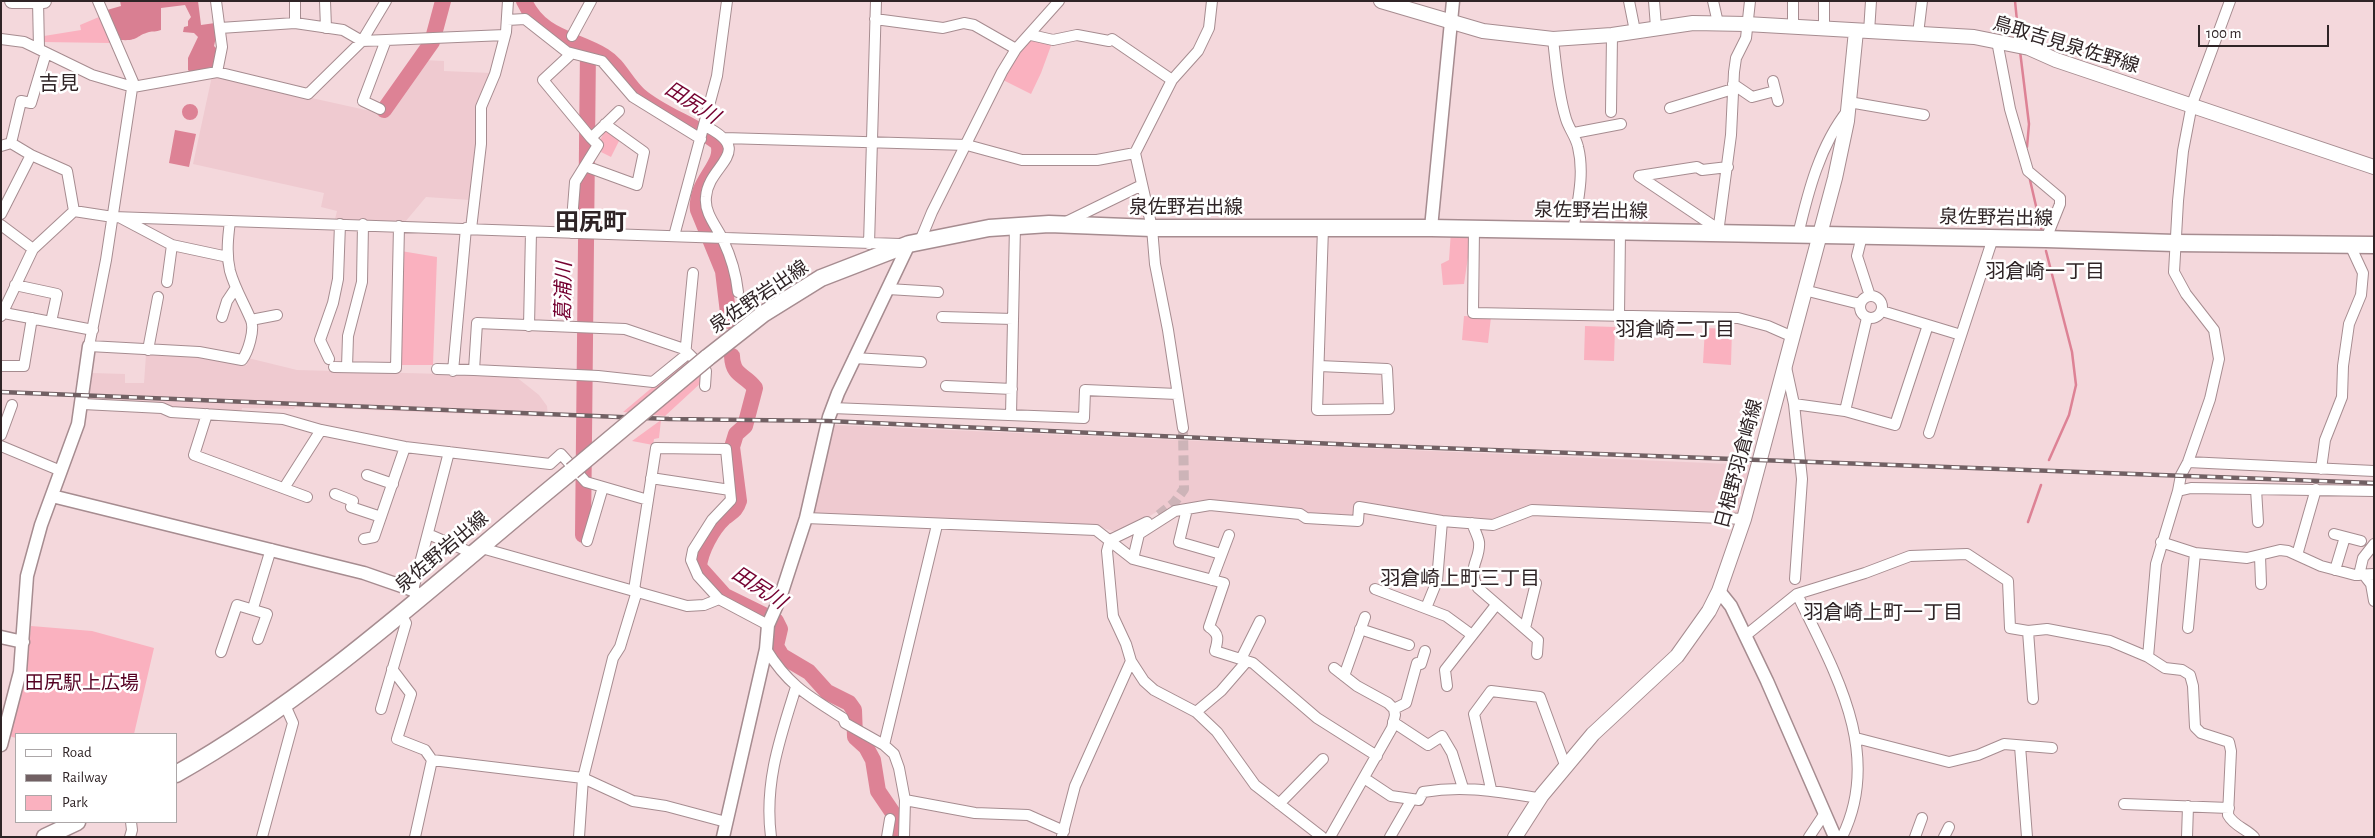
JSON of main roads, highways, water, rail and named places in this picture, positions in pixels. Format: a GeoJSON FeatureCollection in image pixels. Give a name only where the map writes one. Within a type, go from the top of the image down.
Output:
{"type":"FeatureCollection","features":[{"type":"Feature","properties":{"kind":"main road"},"geometry":{"type":"LineString","coordinates":[[12,1],[40,2]]}},
{"type":"Feature","properties":{"kind":"main road","name":"鳥取吉見泉佐野線"},"geometry":{"type":"LineString","coordinates":[[1383,2],[1483,31],[1553,39],[1612,35],[1693,23],[1746,24],[1824,30],[1974,37],[2028,48],[2056,60],[2192,104],[2374,167]]}},
{"type":"Feature","properties":{"kind":"main road","name":"日根野羽倉崎線"},"geometry":{"type":"LineString","coordinates":[[1515,837],[1539,798],[1565,765],[1593,734],[1677,656],[1709,611],[1719,591],[1744,519],[1835,178],[1862,32]]}},
{"type":"Feature","properties":{"kind":"main road","name":"泉佐野岩出線"},"geometry":{"type":"LineString","coordinates":[[178,773],[285,705],[400,614],[416,594],[475,550],[763,314],[821,278],[914,242],[989,228],[1061,224],[1152,228],[1431,228],[1573,232],[1718,231],[1798,235],[2374,245]]}},
{"type":"Feature","properties":{"kind":"main road"},"geometry":{"type":"LineString","coordinates":[[45,837],[75,823]]}},
{"type":"Feature","properties":{"kind":"waterway"},"geometry":{"type":"LineString","coordinates":[[384,110],[432,42],[443,1]]}},
{"type":"Feature","properties":{"kind":"waterway","name":"田尻川"},"geometry":{"type":"LineString","coordinates":[[524,1],[539,23],[559,36],[604,56],[614,64],[634,91],[648,102],[699,130],[718,143],[718,159],[701,190],[698,210],[723,271],[729,321]]}},
{"type":"Feature","properties":{"kind":"waterway"},"geometry":{"type":"LineString","coordinates":[[2015,1],[2019,41]]}},
{"type":"Feature","properties":{"kind":"waterway","name":"葛浦川"},"geometry":{"type":"LineString","coordinates":[[583,535],[588,49]]}},
{"type":"Feature","properties":{"kind":"waterway"},"geometry":{"type":"LineString","coordinates":[[2020,51],[2029,124],[2027,147]]}},
{"type":"Feature","properties":{"kind":"waterway"},"geometry":{"type":"LineString","coordinates":[[2030,180],[2042,232]]}},
{"type":"Feature","properties":{"kind":"waterway"},"geometry":{"type":"LineString","coordinates":[[2046,251],[2072,352],[2076,385],[2069,415],[2049,460]]}},
{"type":"Feature","properties":{"kind":"waterway","name":"田尻川"},"geometry":{"type":"LineString","coordinates":[[732,356],[737,372],[755,388],[745,426],[736,434],[732,447],[739,501],[735,509],[724,518],[711,534],[704,548],[699,567],[725,596],[776,621],[780,629],[776,646],[782,656],[809,672],[827,692],[849,703],[854,710],[855,737],[866,747],[873,760],[878,791],[899,822],[896,837]]}},
{"type":"Feature","properties":{"kind":"waterway"},"geometry":{"type":"LineString","coordinates":[[2028,522],[2041,485]]}},
{"type":"Feature","properties":{"kind":"tunnel"},"geometry":{"type":"LineString","coordinates":[[1159,515],[1174,503],[1184,489],[1183,428]]}},
{"type":"Feature","properties":{"kind":"railway"},"geometry":{"type":"LineString","coordinates":[[1,392],[669,419],[828,421],[1358,445],[2374,483]]}},
{"type":"Feature","properties":{"kind":"district","name":"吉見"},"geometry":{"type":"Point","coordinates":[59,84]}},
{"type":"Feature","properties":{"kind":"district","name":"田尻町"},"geometry":{"type":"Point","coordinates":[591,223]}},
{"type":"Feature","properties":{"kind":"district","name":"羽倉崎一丁目"},"geometry":{"type":"Point","coordinates":[2045,272]}},
{"type":"Feature","properties":{"kind":"district","name":"羽倉崎二丁目"},"geometry":{"type":"Point","coordinates":[1675,330]}},
{"type":"Feature","properties":{"kind":"district","name":"羽倉崎上町三丁目"},"geometry":{"type":"Point","coordinates":[1460,579]}},
{"type":"Feature","properties":{"kind":"district","name":"羽倉崎上町一丁目"},"geometry":{"type":"Point","coordinates":[1883,613]}},
{"type":"Feature","properties":{"kind":"park label","name":"田尻駅上広場"},"geometry":{"type":"Point","coordinates":[82,683]}}]}
